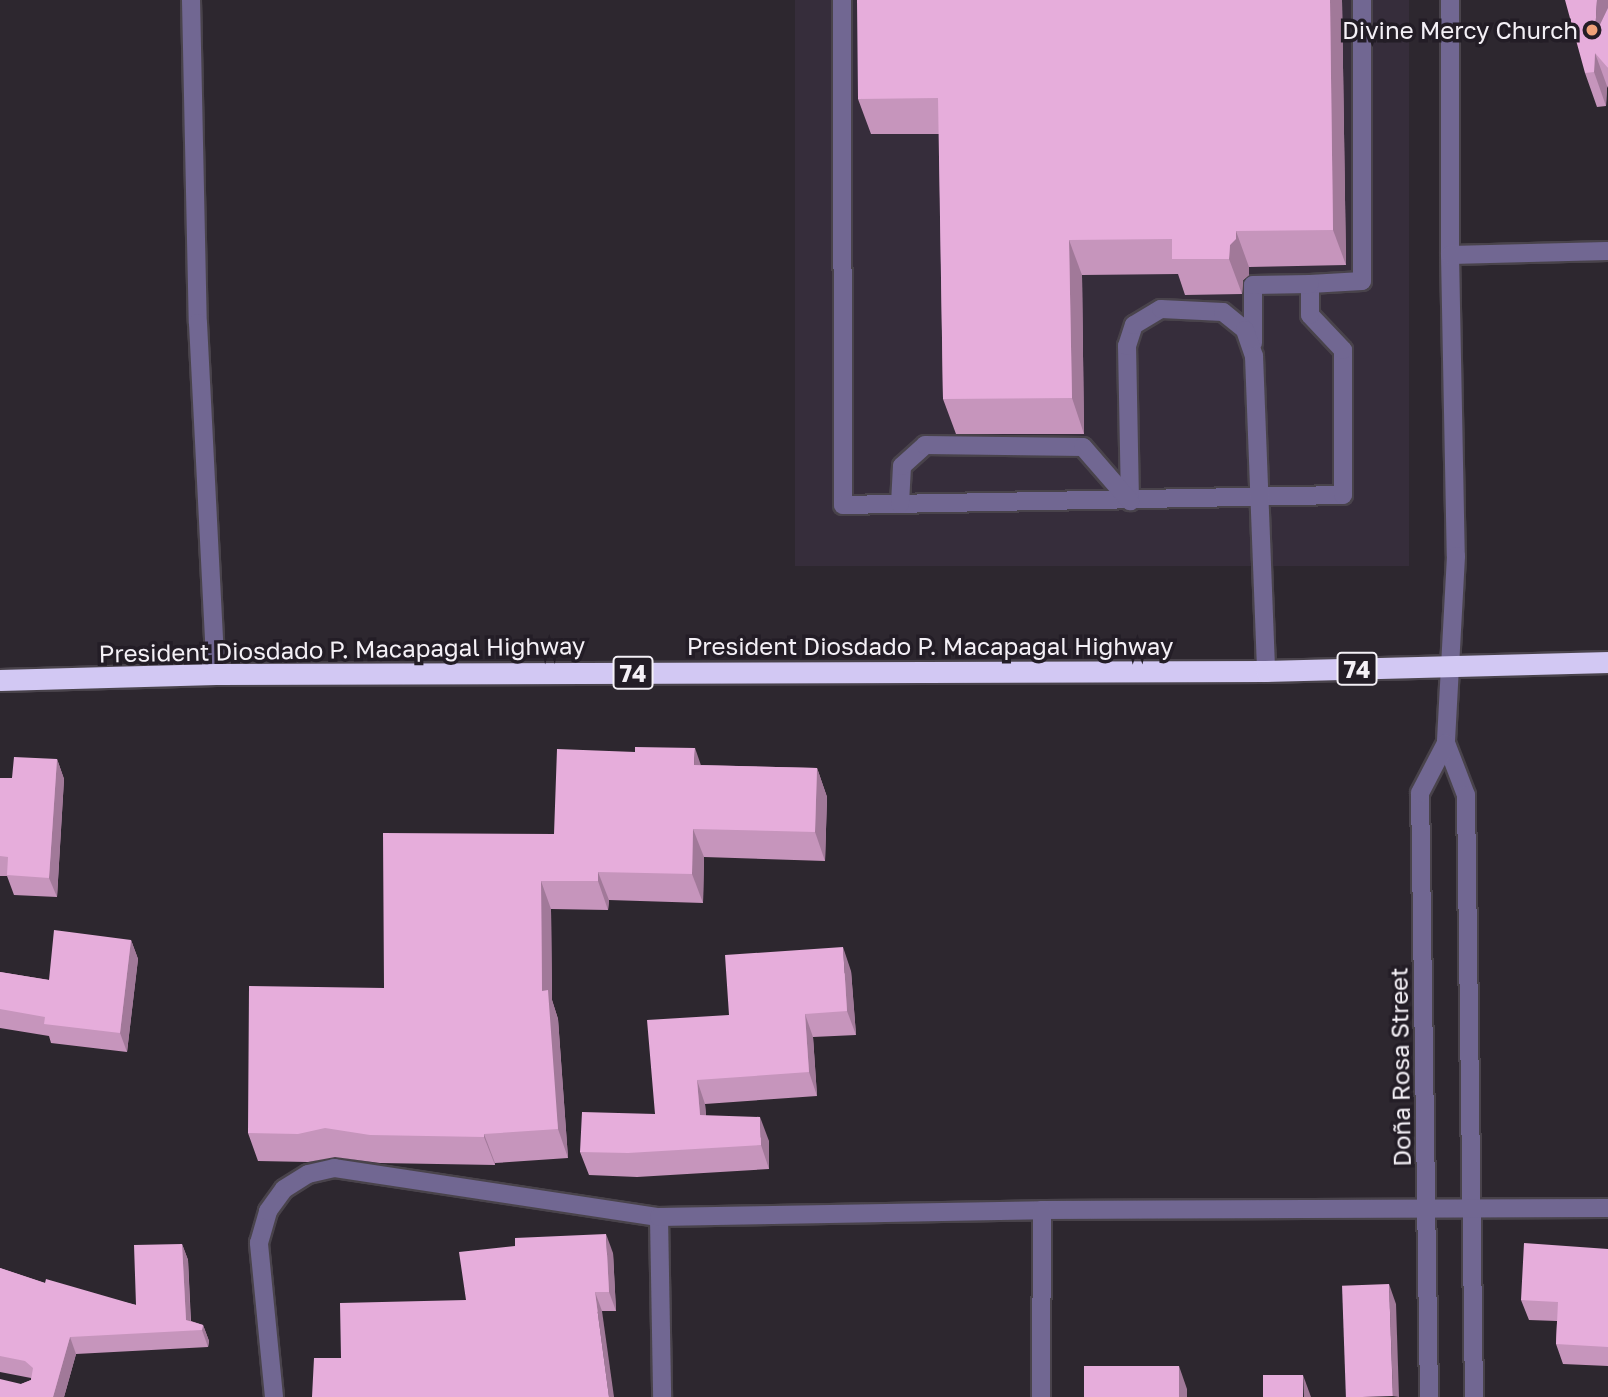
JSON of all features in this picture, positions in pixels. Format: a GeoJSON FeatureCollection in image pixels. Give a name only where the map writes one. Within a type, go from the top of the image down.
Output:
{"type":"FeatureCollection","features":[{"type":"Feature","properties":{"kind":"highway","name":"President Diosdado P. Macapagal Highway"},"geometry":{"type":"LineString","coordinates":[[0,680],[216,674],[1266,671],[1608,662]]}},
{"type":"Feature","properties":{"kind":"street"},"geometry":{"type":"LineString","coordinates":[[191,0],[198,323],[216,674]]}},
{"type":"Feature","properties":{"kind":"street"},"geometry":{"type":"LineString","coordinates":[[842,0],[843,505],[1343,495],[1343,350],[1310,315],[1310,284]]}},
{"type":"Feature","properties":{"kind":"street"},"geometry":{"type":"LineString","coordinates":[[1266,671],[1253,285],[1362,281],[1362,0]]}},
{"type":"Feature","properties":{"kind":"street","name":"Doña Rosa Street"},"geometry":{"type":"LineString","coordinates":[[1450,0],[1450,255],[1456,556],[1446,743],[1466,795],[1474,1397]]}},
{"type":"Feature","properties":{"kind":"street"},"geometry":{"type":"LineString","coordinates":[[1450,255],[1608,251]]}},
{"type":"Feature","properties":{"kind":"street"},"geometry":{"type":"LineString","coordinates":[[1130,501],[1126,346],[1135,325],[1161,309],[1223,312],[1245,330],[1254,356]]}},
{"type":"Feature","properties":{"kind":"street"},"geometry":{"type":"LineString","coordinates":[[900,504],[902,466],[925,445],[1083,447],[1130,501]]}},
{"type":"Feature","properties":{"kind":"street","name":"Doña Rosa Street"},"geometry":{"type":"LineString","coordinates":[[1429,1397],[1420,793],[1446,743]]}},
{"type":"Feature","properties":{"kind":"street"},"geometry":{"type":"LineString","coordinates":[[274,1397],[259,1243],[268,1211],[284,1189],[308,1174],[334,1168],[659,1217],[1042,1210],[1608,1208]]}},
{"type":"Feature","properties":{"kind":"street"},"geometry":{"type":"LineString","coordinates":[[1041,1397],[1042,1210]]}},
{"type":"Feature","properties":{"kind":"street"},"geometry":{"type":"LineString","coordinates":[[659,1217],[662,1397]]}},
{"type":"Feature","properties":{"kind":"shaded area"},"geometry":{"type":"Polygon","coordinates":[[[795,0],[1409,0],[1409,566],[795,566],[795,0]]]}},
{"type":"Feature","properties":{"kind":"building"},"geometry":{"type":"Polygon","coordinates":[[[857,0],[1330,0],[1333,230],[1236,231],[1236,239],[1230,245],[1229,259],[1172,259],[1172,239],[1069,240],[1072,398],[943,399],[938,98],[858,99],[857,0]]]}},
{"type":"Feature","properties":{"kind":"building","name":"Divine Mercy Church"},"geometry":{"type":"Polygon","coordinates":[[[1565,0],[1597,0],[1595,35],[1608,8],[1608,68],[1595,53],[1594,72],[1585,73],[1565,0]]]}},
{"type":"Feature","properties":{"kind":"building"},"geometry":{"type":"Polygon","coordinates":[[[635,747],[695,748],[694,765],[817,768],[815,832],[693,829],[692,874],[598,872],[598,881],[541,881],[542,991],[548,990],[558,1129],[484,1134],[484,1137],[370,1135],[325,1128],[298,1134],[248,1133],[249,986],[384,988],[383,833],[554,834],[557,749],[635,752],[635,747]]]}},
{"type":"Feature","properties":{"kind":"building"},"geometry":{"type":"Polygon","coordinates":[[[14,757],[57,759],[49,878],[7,875],[8,857],[0,856],[0,778],[12,778],[14,757]]]}},
{"type":"Feature","properties":{"kind":"building"},"geometry":{"type":"Polygon","coordinates":[[[54,930],[131,940],[120,1033],[44,1024],[45,1017],[0,1009],[0,972],[49,980],[54,930]]]}},
{"type":"Feature","properties":{"kind":"building"},"geometry":{"type":"Polygon","coordinates":[[[843,947],[847,1011],[805,1014],[809,1072],[697,1080],[700,1115],[760,1117],[761,1145],[628,1153],[580,1152],[582,1112],[655,1114],[647,1020],[729,1015],[725,955],[843,947]]]}},
{"type":"Feature","properties":{"kind":"building"},"geometry":{"type":"Polygon","coordinates":[[[606,1234],[609,1292],[595,1292],[609,1397],[312,1397],[314,1358],[341,1358],[340,1303],[466,1300],[459,1252],[515,1246],[515,1238],[606,1234]]]}},
{"type":"Feature","properties":{"kind":"building"},"geometry":{"type":"Polygon","coordinates":[[[1524,1243],[1608,1249],[1608,1347],[1556,1344],[1558,1302],[1521,1300],[1524,1243]]]}},
{"type":"Feature","properties":{"kind":"building"},"geometry":{"type":"Polygon","coordinates":[[[182,1244],[186,1320],[203,1325],[202,1330],[70,1337],[53,1397],[0,1397],[0,1379],[21,1384],[31,1380],[33,1368],[25,1361],[0,1356],[0,1268],[45,1283],[46,1279],[136,1305],[134,1245],[182,1244]]]}},
{"type":"Feature","properties":{"kind":"building"},"geometry":{"type":"Polygon","coordinates":[[[1389,1284],[1393,1396],[1346,1397],[1342,1286],[1389,1284]]]}},
{"type":"Feature","properties":{"kind":"building"},"geometry":{"type":"Polygon","coordinates":[[[1084,1366],[1179,1366],[1179,1397],[1084,1397],[1084,1366]]]}},
{"type":"Feature","properties":{"kind":"building"},"geometry":{"type":"Polygon","coordinates":[[[1263,1375],[1303,1375],[1303,1397],[1263,1397],[1263,1375]]]}},
{"type":"Feature","properties":{"kind":"place","name":"Divine Mercy Church"},"geometry":{"type":"Point","coordinates":[1592,30]}}]}
